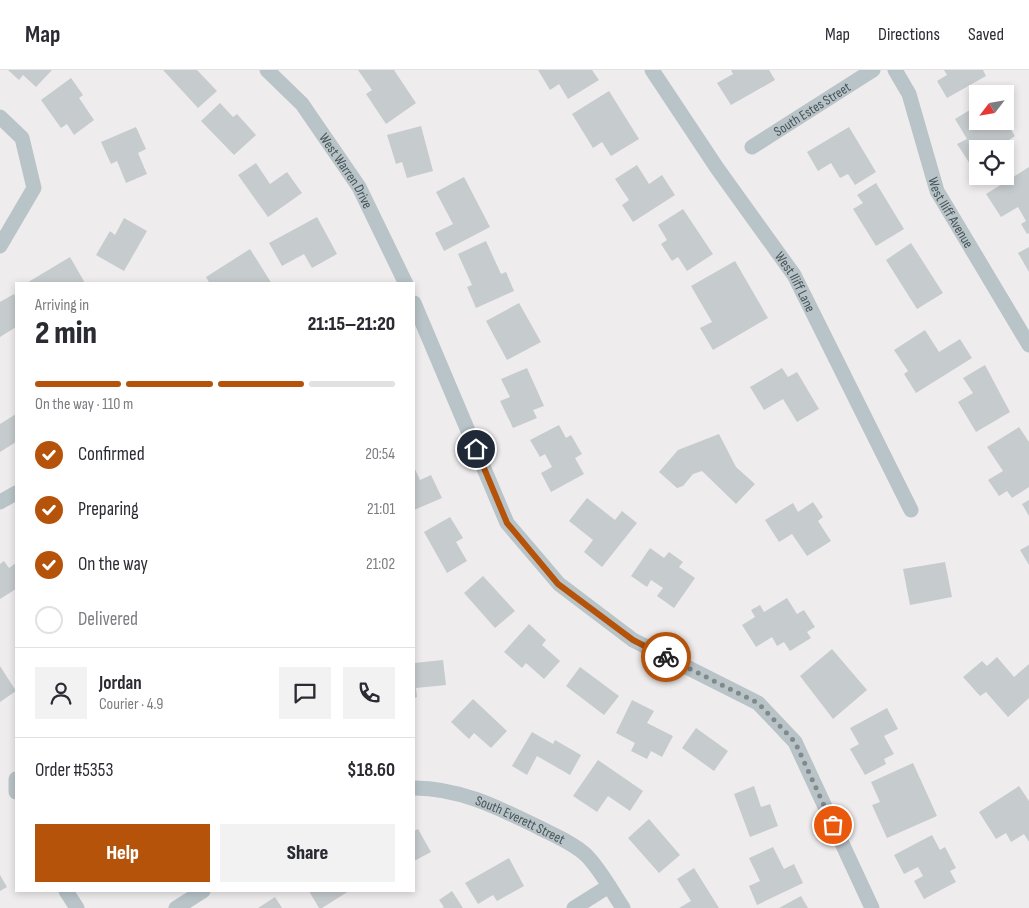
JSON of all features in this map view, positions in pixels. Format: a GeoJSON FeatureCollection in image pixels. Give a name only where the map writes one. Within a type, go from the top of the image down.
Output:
{"type":"FeatureCollection","features":[{"type":"Feature","properties":{"kind":"street","name":"West Warren Drive"},"geometry":{"type":"LineString","coordinates":[[267,70],[302,104],[359,187],[401,282]]}},
{"type":"Feature","properties":{"kind":"street","name":"West Iliff Lane"},"geometry":{"type":"LineString","coordinates":[[652,70],[718,168],[794,275],[911,510]]}},
{"type":"Feature","properties":{"kind":"street","name":"South Estes Street"},"geometry":{"type":"LineString","coordinates":[[752,147],[873,70]]}},
{"type":"Feature","properties":{"kind":"street","name":"West Iliff Avenue"},"geometry":{"type":"LineString","coordinates":[[895,70],[909,94],[937,192],[1029,345]]}},
{"type":"Feature","properties":{"kind":"street"},"geometry":{"type":"LineString","coordinates":[[0,117],[22,138],[34,188],[0,246]]}},
{"type":"Feature","properties":{"kind":"street"},"geometry":{"type":"LineString","coordinates":[[415,305],[507,523],[558,584],[633,640],[758,703],[795,742],[872,908]]}},
{"type":"Feature","properties":{"kind":"street"},"geometry":{"type":"LineString","coordinates":[[0,502],[15,494]]}},
{"type":"Feature","properties":{"kind":"street","name":"South Everett Street"},"geometry":{"type":"LineString","coordinates":[[415,788],[447,791],[469,796],[493,805],[565,841],[585,854],[599,869],[623,908]]}},
{"type":"Feature","properties":{"kind":"street"},"geometry":{"type":"LineString","coordinates":[[574,908],[609,886]]}},
{"type":"Feature","properties":{"kind":"street"},"geometry":{"type":"LineString","coordinates":[[67,892],[77,908]]}},
{"type":"Feature","properties":{"kind":"street"},"geometry":{"type":"LineString","coordinates":[[176,908],[201,892]]}},
{"type":"Feature","properties":{"kind":"building"},"geometry":{"type":"Polygon","coordinates":[[[8,70],[52,70],[36,87],[23,75],[19,80],[8,70]]]}},
{"type":"Feature","properties":{"kind":"building"},"geometry":{"type":"Polygon","coordinates":[[[163,70],[197,70],[217,91],[198,108],[163,70]]]}},
{"type":"Feature","properties":{"kind":"building"},"geometry":{"type":"Polygon","coordinates":[[[358,70],[394,70],[416,103],[386,124],[366,94],[372,90],[358,70]]]}},
{"type":"Feature","properties":{"kind":"building"},"geometry":{"type":"Polygon","coordinates":[[[538,70],[592,70],[599,80],[568,99],[559,84],[550,90],[538,70]]]}},
{"type":"Feature","properties":{"kind":"building"},"geometry":{"type":"Polygon","coordinates":[[[731,70],[769,70],[775,80],[731,105],[717,83],[733,74],[731,70]]]}},
{"type":"Feature","properties":{"kind":"building"},"geometry":{"type":"Polygon","coordinates":[[[944,70],[983,70],[986,76],[947,98],[937,81],[947,75],[944,70]]]}},
{"type":"Feature","properties":{"kind":"building"},"geometry":{"type":"Polygon","coordinates":[[[71,78],[83,95],[79,98],[94,120],[74,135],[67,124],[61,128],[41,100],[71,78]]]}},
{"type":"Feature","properties":{"kind":"building"},"geometry":{"type":"Polygon","coordinates":[[[609,91],[639,139],[611,156],[602,142],[593,148],[572,114],[609,91]]]}},
{"type":"Feature","properties":{"kind":"building"},"geometry":{"type":"Polygon","coordinates":[[[220,103],[233,117],[237,114],[256,135],[234,155],[201,121],[220,103]]]}},
{"type":"Feature","properties":{"kind":"building"},"geometry":{"type":"Polygon","coordinates":[[[969,110],[969,130],[1011,130],[1015,136],[1009,140],[969,140],[969,162],[957,144],[967,139],[955,119],[969,110]]]}},
{"type":"Feature","properties":{"kind":"building"},"geometry":{"type":"Polygon","coordinates":[[[421,126],[433,171],[407,178],[402,162],[396,164],[387,135],[421,126]]]}},
{"type":"Feature","properties":{"kind":"building"},"geometry":{"type":"Polygon","coordinates":[[[136,127],[146,149],[138,153],[147,174],[126,183],[117,161],[111,164],[101,142],[136,127]]]}},
{"type":"Feature","properties":{"kind":"building"},"geometry":{"type":"Polygon","coordinates":[[[849,127],[876,172],[855,185],[848,174],[840,178],[831,163],[818,171],[807,152],[849,127]]]}},
{"type":"Feature","properties":{"kind":"building"},"geometry":{"type":"Polygon","coordinates":[[[256,163],[270,184],[287,172],[302,193],[268,217],[238,175],[256,163]]]}},
{"type":"Feature","properties":{"kind":"building"},"geometry":{"type":"Polygon","coordinates":[[[637,165],[649,184],[662,175],[675,195],[633,222],[622,205],[629,200],[615,179],[637,165]]]}},
{"type":"Feature","properties":{"kind":"building"},"geometry":{"type":"Polygon","coordinates":[[[1029,167],[1029,233],[1027,234],[1021,224],[1026,221],[1018,207],[1001,217],[986,194],[1000,185],[1014,185],[1014,176],[1029,167]]]}},
{"type":"Feature","properties":{"kind":"building"},"geometry":{"type":"Polygon","coordinates":[[[464,177],[490,227],[444,251],[435,233],[453,224],[436,192],[464,177]]]}},
{"type":"Feature","properties":{"kind":"building"},"geometry":{"type":"Polygon","coordinates":[[[876,183],[904,229],[876,246],[853,209],[863,203],[857,195],[876,183]]]}},
{"type":"Feature","properties":{"kind":"building"},"geometry":{"type":"Polygon","coordinates":[[[683,209],[713,254],[687,271],[678,257],[672,261],[661,244],[667,240],[658,225],[683,209]]]}},
{"type":"Feature","properties":{"kind":"building"},"geometry":{"type":"Polygon","coordinates":[[[317,217],[337,254],[312,268],[304,254],[282,266],[269,243],[317,217]]]}},
{"type":"Feature","properties":{"kind":"building"},"geometry":{"type":"Polygon","coordinates":[[[124,218],[147,231],[124,271],[96,255],[110,231],[115,235],[124,218]]]}},
{"type":"Feature","properties":{"kind":"building"},"geometry":{"type":"Polygon","coordinates":[[[486,241],[501,274],[506,272],[514,291],[476,308],[467,287],[472,285],[458,254],[486,241]]]}},
{"type":"Feature","properties":{"kind":"building"},"geometry":{"type":"Polygon","coordinates":[[[911,243],[943,293],[917,309],[886,260],[911,243]]]}},
{"type":"Feature","properties":{"kind":"building"},"geometry":{"type":"Polygon","coordinates":[[[1029,247],[1029,272],[1018,253],[1029,247]]]}},
{"type":"Feature","properties":{"kind":"building"},"geometry":{"type":"Polygon","coordinates":[[[250,249],[271,282],[209,282],[206,277],[250,249]]]}},
{"type":"Feature","properties":{"kind":"building"},"geometry":{"type":"Polygon","coordinates":[[[70,257],[84,282],[28,282],[70,257]]]}},
{"type":"Feature","properties":{"kind":"building"},"geometry":{"type":"Polygon","coordinates":[[[735,261],[768,318],[713,350],[700,328],[712,322],[691,286],[735,261]]]}},
{"type":"Feature","properties":{"kind":"building"},"geometry":{"type":"Polygon","coordinates":[[[14,294],[15,296],[15,328],[0,337],[0,302],[14,294]]]}},
{"type":"Feature","properties":{"kind":"building"},"geometry":{"type":"Polygon","coordinates":[[[519,303],[541,342],[507,360],[486,321],[519,303]]]}},
{"type":"Feature","properties":{"kind":"building"},"geometry":{"type":"Polygon","coordinates":[[[925,330],[939,352],[960,339],[972,358],[916,393],[904,374],[908,371],[894,350],[925,330]]]}},
{"type":"Feature","properties":{"kind":"building"},"geometry":{"type":"Polygon","coordinates":[[[985,365],[1010,412],[976,432],[958,402],[973,393],[963,378],[985,365]]]}},
{"type":"Feature","properties":{"kind":"building"},"geometry":{"type":"Polygon","coordinates":[[[527,368],[544,406],[533,410],[537,418],[513,428],[500,401],[510,397],[501,379],[527,368]]]}},
{"type":"Feature","properties":{"kind":"building"},"geometry":{"type":"Polygon","coordinates":[[[782,368],[788,377],[797,372],[819,409],[797,422],[783,399],[764,410],[750,387],[782,368]]]}},
{"type":"Feature","properties":{"kind":"building"},"geometry":{"type":"Polygon","coordinates":[[[15,415],[15,443],[0,452],[0,424],[15,415]]]}},
{"type":"Feature","properties":{"kind":"building"},"geometry":{"type":"Polygon","coordinates":[[[559,425],[566,438],[571,435],[582,454],[575,458],[584,474],[551,492],[541,473],[552,467],[545,454],[540,457],[530,440],[559,425]]]}},
{"type":"Feature","properties":{"kind":"building"},"geometry":{"type":"Polygon","coordinates":[[[1019,427],[1029,442],[1029,487],[1012,498],[1007,491],[999,496],[988,480],[1003,471],[987,447],[1019,427]]]}},
{"type":"Feature","properties":{"kind":"building"},"geometry":{"type":"Polygon","coordinates":[[[719,434],[736,467],[755,484],[736,504],[702,471],[693,474],[683,486],[677,488],[659,472],[678,450],[719,434]]]}},
{"type":"Feature","properties":{"kind":"building"},"geometry":{"type":"Polygon","coordinates":[[[415,469],[420,480],[431,475],[442,498],[415,510],[415,469]]]}},
{"type":"Feature","properties":{"kind":"building"},"geometry":{"type":"Polygon","coordinates":[[[587,498],[615,520],[622,511],[637,523],[602,567],[584,552],[593,540],[569,521],[587,498]]]}},
{"type":"Feature","properties":{"kind":"building"},"geometry":{"type":"Polygon","coordinates":[[[1029,500],[1029,516],[1022,504],[1029,500]]]}},
{"type":"Feature","properties":{"kind":"building"},"geometry":{"type":"Polygon","coordinates":[[[813,502],[823,517],[818,521],[831,541],[807,556],[792,534],[779,542],[765,520],[793,503],[798,512],[813,502]]]}},
{"type":"Feature","properties":{"kind":"building"},"geometry":{"type":"Polygon","coordinates":[[[450,517],[463,538],[456,542],[467,561],[447,573],[424,532],[450,517]]]}},
{"type":"Feature","properties":{"kind":"building"},"geometry":{"type":"Polygon","coordinates":[[[1029,545],[1029,565],[1020,550],[1029,545]]]}},
{"type":"Feature","properties":{"kind":"building"},"geometry":{"type":"Polygon","coordinates":[[[650,548],[664,558],[669,552],[683,562],[679,567],[695,578],[674,608],[657,596],[663,588],[651,580],[647,587],[631,576],[650,548]]]}},
{"type":"Feature","properties":{"kind":"building"},"geometry":{"type":"Polygon","coordinates":[[[4,561],[9,568],[15,564],[15,590],[0,599],[0,564],[4,561]]]}},
{"type":"Feature","properties":{"kind":"building"},"geometry":{"type":"Polygon","coordinates":[[[945,562],[952,597],[910,605],[903,569],[945,562]]]}},
{"type":"Feature","properties":{"kind":"building"},"geometry":{"type":"Polygon","coordinates":[[[483,576],[515,611],[495,628],[464,593],[483,576]]]}},
{"type":"Feature","properties":{"kind":"building"},"geometry":{"type":"Polygon","coordinates":[[[787,598],[797,614],[804,610],[815,627],[807,632],[811,638],[790,651],[784,642],[777,646],[772,637],[756,647],[742,625],[755,617],[751,610],[760,605],[764,612],[787,598]]]}},
{"type":"Feature","properties":{"kind":"building"},"geometry":{"type":"Polygon","coordinates":[[[529,624],[546,640],[542,645],[560,661],[544,679],[526,663],[522,668],[504,652],[529,624]]]}},
{"type":"Feature","properties":{"kind":"building"},"geometry":{"type":"Polygon","coordinates":[[[832,649],[867,690],[833,719],[800,676],[832,649]]]}},
{"type":"Feature","properties":{"kind":"building"},"geometry":{"type":"Polygon","coordinates":[[[997,657],[1014,677],[1029,664],[1029,698],[1008,717],[986,692],[980,696],[963,677],[982,661],[987,666],[997,657]]]}},
{"type":"Feature","properties":{"kind":"building"},"geometry":{"type":"Polygon","coordinates":[[[443,660],[446,685],[416,688],[417,697],[415,698],[415,663],[443,660]]]}},
{"type":"Feature","properties":{"kind":"building"},"geometry":{"type":"Polygon","coordinates":[[[0,666],[15,692],[0,702],[0,666]]]}},
{"type":"Feature","properties":{"kind":"building"},"geometry":{"type":"Polygon","coordinates":[[[580,667],[619,696],[604,715],[566,686],[580,667]]]}},
{"type":"Feature","properties":{"kind":"building"},"geometry":{"type":"Polygon","coordinates":[[[473,699],[507,731],[491,748],[474,733],[469,739],[451,722],[473,699]]]}},
{"type":"Feature","properties":{"kind":"building"},"geometry":{"type":"Polygon","coordinates":[[[632,700],[654,711],[647,723],[673,736],[662,757],[651,751],[647,759],[631,751],[635,743],[616,733],[632,700]]]}},
{"type":"Feature","properties":{"kind":"building"},"geometry":{"type":"Polygon","coordinates":[[[887,708],[898,729],[884,736],[894,754],[884,759],[886,764],[865,775],[850,749],[859,744],[850,728],[887,708]]]}},
{"type":"Feature","properties":{"kind":"building"},"geometry":{"type":"Polygon","coordinates":[[[696,728],[728,751],[714,771],[682,748],[696,728]]]}},
{"type":"Feature","properties":{"kind":"building"},"geometry":{"type":"Polygon","coordinates":[[[532,732],[553,744],[555,740],[581,755],[570,775],[537,756],[527,775],[512,766],[532,732]]]}},
{"type":"Feature","properties":{"kind":"building"},"geometry":{"type":"Polygon","coordinates":[[[598,760],[643,791],[630,811],[608,796],[597,812],[573,796],[598,760]]]}},
{"type":"Feature","properties":{"kind":"building"},"geometry":{"type":"Polygon","coordinates":[[[913,763],[937,816],[887,838],[872,805],[880,802],[871,782],[913,763]]]}},
{"type":"Feature","properties":{"kind":"building"},"geometry":{"type":"Polygon","coordinates":[[[754,786],[761,807],[770,804],[778,826],[750,837],[734,794],[754,786]]]}},
{"type":"Feature","properties":{"kind":"building"},"geometry":{"type":"Polygon","coordinates":[[[1019,786],[1029,801],[1029,842],[1024,834],[1011,842],[1006,833],[996,839],[979,812],[1019,786]]]}},
{"type":"Feature","properties":{"kind":"building"},"geometry":{"type":"Polygon","coordinates":[[[649,819],[680,855],[659,873],[628,838],[649,819]]]}},
{"type":"Feature","properties":{"kind":"building"},"geometry":{"type":"Polygon","coordinates":[[[418,829],[431,852],[415,860],[415,830],[418,829]]]}},
{"type":"Feature","properties":{"kind":"building"},"geometry":{"type":"Polygon","coordinates":[[[932,835],[940,850],[945,847],[956,868],[950,871],[956,882],[924,899],[914,881],[923,876],[918,867],[904,874],[894,855],[932,835]]]}},
{"type":"Feature","properties":{"kind":"building"},"geometry":{"type":"Polygon","coordinates":[[[773,847],[784,869],[794,864],[803,883],[757,905],[749,886],[760,881],[749,858],[773,847]]]}},
{"type":"Feature","properties":{"kind":"building"},"geometry":{"type":"Polygon","coordinates":[[[509,858],[524,886],[497,901],[493,895],[478,904],[465,883],[509,858]]]}},
{"type":"Feature","properties":{"kind":"building"},"geometry":{"type":"Polygon","coordinates":[[[694,868],[719,908],[679,908],[691,901],[677,879],[694,868]]]}},
{"type":"Feature","properties":{"kind":"building"},"geometry":{"type":"Polygon","coordinates":[[[0,875],[7,887],[0,891],[0,875]]]}},
{"type":"Feature","properties":{"kind":"building"},"geometry":{"type":"Polygon","coordinates":[[[452,891],[463,908],[442,908],[444,907],[439,900],[452,891]]]}},
{"type":"Feature","properties":{"kind":"building"},"geometry":{"type":"Polygon","coordinates":[[[310,892],[347,892],[322,908],[319,908],[310,892]]]}},
{"type":"Feature","properties":{"kind":"building"},"geometry":{"type":"Polygon","coordinates":[[[801,896],[808,908],[779,908],[801,896]]]}},
{"type":"Feature","properties":{"kind":"building"},"geometry":{"type":"Polygon","coordinates":[[[275,897],[282,908],[258,908],[275,897]]]}},
{"type":"Feature","properties":{"kind":"way so far"},"geometry":{"type":"LineString","coordinates":[[666,657],[758,703],[795,742],[833,825]]}},
{"type":"Feature","properties":{"kind":"route"},"geometry":{"type":"LineString","coordinates":[[476,449],[507,523],[558,584],[633,640],[666,657]]}}]}
